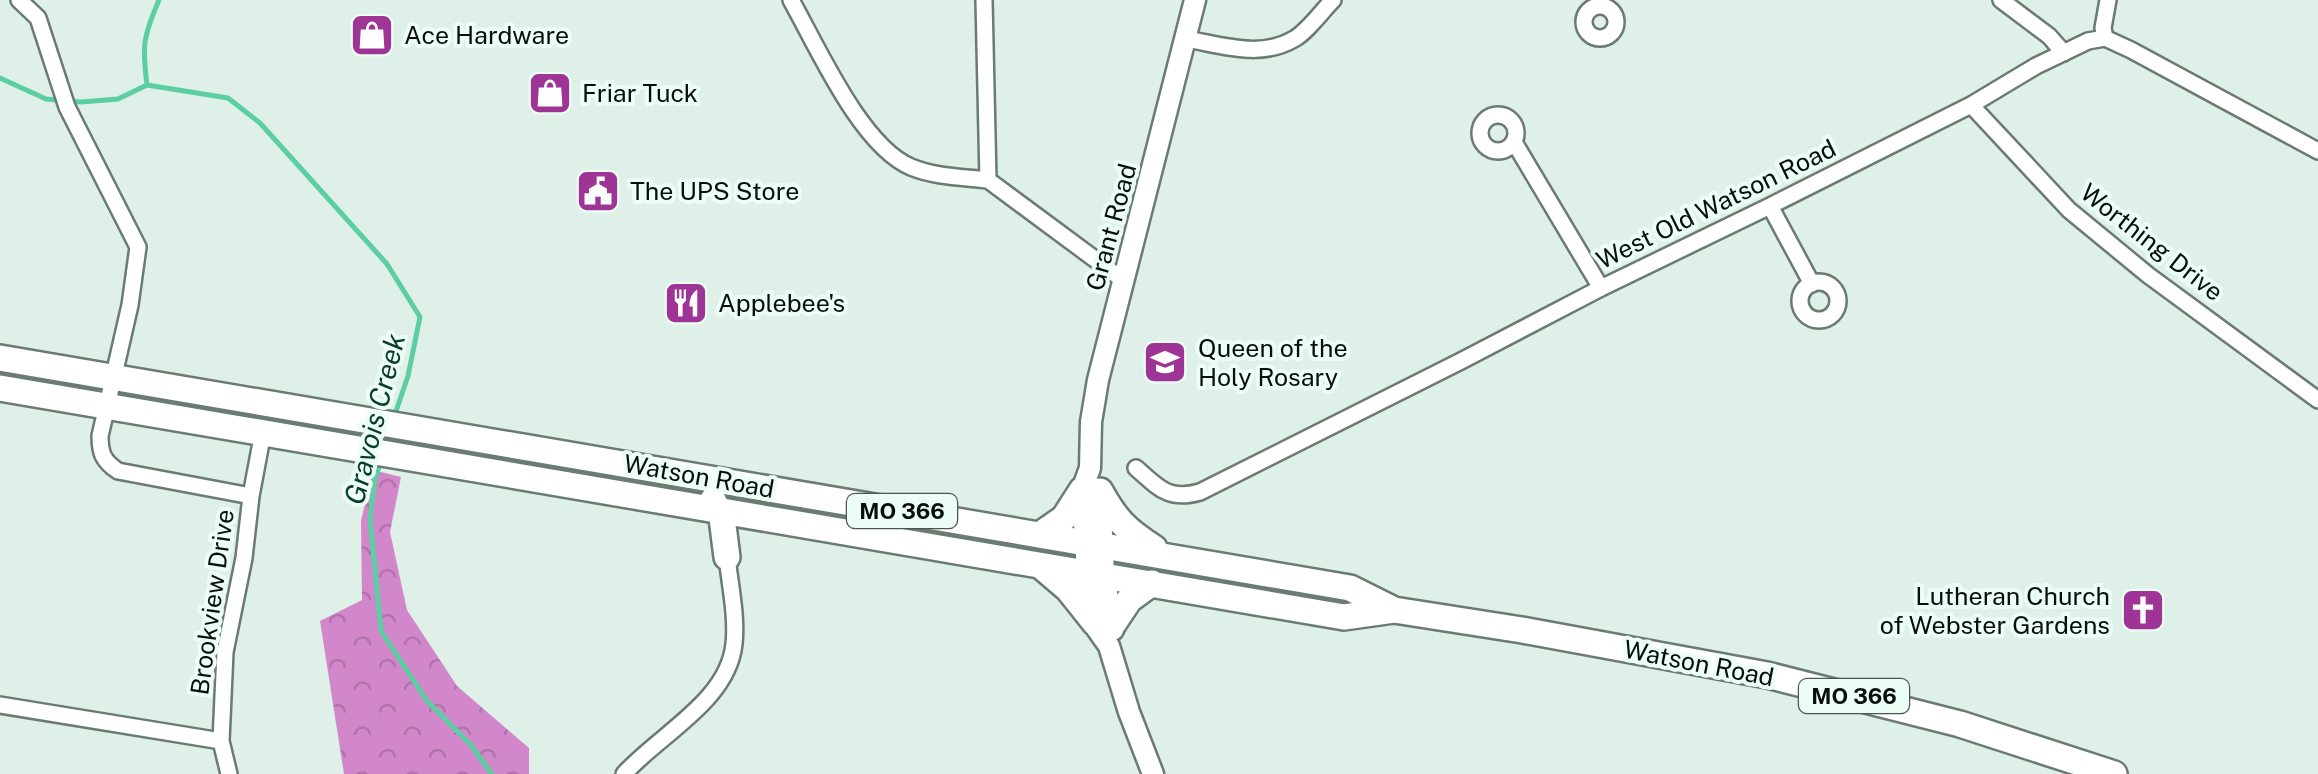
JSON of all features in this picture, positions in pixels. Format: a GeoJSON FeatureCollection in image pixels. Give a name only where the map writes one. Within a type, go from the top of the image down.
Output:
{"type":"FeatureCollection","features":[{"type":"Feature","properties":{"kind":"main road","name":"Watson Road"},"geometry":{"type":"LineString","coordinates":[[0,358],[406,426],[703,494],[753,515],[1344,616],[1394,610],[1644,652],[1818,687],[1960,724],[2114,774]]}},
{"type":"Feature","properties":{"kind":"main road","name":"Watson Road"},"geometry":{"type":"LineString","coordinates":[[0,388],[400,456],[1041,534],[1350,588],[1394,610]]}},
{"type":"Feature","properties":{"kind":"main road"},"geometry":{"type":"LineString","coordinates":[[1041,534],[1064,518],[1091,483],[1122,526],[1167,555]]}},
{"type":"Feature","properties":{"kind":"main road"},"geometry":{"type":"LineString","coordinates":[[703,494],[727,557]]}},
{"type":"Feature","properties":{"kind":"main road"},"geometry":{"type":"LineString","coordinates":[[727,557],[734,538],[753,515]]}},
{"type":"Feature","properties":{"kind":"main road"},"geometry":{"type":"LineString","coordinates":[[1037,563],[1068,589],[1106,631],[1129,600],[1152,584]]}},
{"type":"Feature","properties":{"kind":"street","name":"Brookview Drive"},"geometry":{"type":"LineString","coordinates":[[19,0],[38,18],[67,106],[138,246],[130,305],[100,436],[105,462],[118,471],[251,496]]}},
{"type":"Feature","properties":{"kind":"street"},"geometry":{"type":"LineString","coordinates":[[791,0],[866,130],[885,151],[910,166],[936,174],[988,180],[1123,280]]}},
{"type":"Feature","properties":{"kind":"street"},"geometry":{"type":"LineString","coordinates":[[984,0],[988,180]]}},
{"type":"Feature","properties":{"kind":"street","name":"Grant Road"},"geometry":{"type":"LineString","coordinates":[[1153,774],[1129,712],[1106,631],[1095,573],[1091,422],[1098,380],[1195,0]]}},
{"type":"Feature","properties":{"kind":"street"},"geometry":{"type":"LineString","coordinates":[[1186,39],[1240,50],[1272,48],[1296,38],[1333,0]]}},
{"type":"Feature","properties":{"kind":"street"},"geometry":{"type":"LineString","coordinates":[[2001,0],[2064,52]]}},
{"type":"Feature","properties":{"kind":"street"},"geometry":{"type":"LineString","coordinates":[[2108,0],[2105,38],[2318,150]]}},
{"type":"Feature","properties":{"kind":"street","name":"West Old Watson Road"},"geometry":{"type":"LineString","coordinates":[[1136,468],[1164,492],[1184,496],[1200,492],[1971,105],[2036,66],[2088,41],[2105,38]]}},
{"type":"Feature","properties":{"kind":"street","name":"Worthing Drive"},"geometry":{"type":"LineString","coordinates":[[1971,105],[2068,210],[2318,400]]}},
{"type":"Feature","properties":{"kind":"street"},"geometry":{"type":"LineString","coordinates":[[1514,142],[1600,288]]}},
{"type":"Feature","properties":{"kind":"street"},"geometry":{"type":"LineString","coordinates":[[1770,206],[1812,284]]}},
{"type":"Feature","properties":{"kind":"street","name":"Brookview Drive"},"geometry":{"type":"LineString","coordinates":[[228,774],[221,741],[224,652],[244,558],[263,432]]}},
{"type":"Feature","properties":{"kind":"street"},"geometry":{"type":"LineString","coordinates":[[624,774],[712,695],[727,672],[734,646],[734,622],[727,557]]}},
{"type":"Feature","properties":{"kind":"street"},"geometry":{"type":"LineString","coordinates":[[0,705],[221,741]]}},
{"type":"Feature","properties":{"kind":"green space"},"geometry":{"type":"Polygon","coordinates":[[[373,470],[401,477],[390,532],[407,610],[457,686],[529,748],[529,774],[344,774],[320,621],[362,600],[361,521],[373,470]]]}},
{"type":"Feature","properties":{"kind":"waterway","name":"Gravois Creek"},"geometry":{"type":"LineString","coordinates":[[159,0],[145,42],[147,85],[228,98],[260,123],[387,264],[420,317],[408,376],[394,417]]}},
{"type":"Feature","properties":{"kind":"waterway"},"geometry":{"type":"LineString","coordinates":[[0,78],[46,99],[81,102],[118,99],[147,85]]}},
{"type":"Feature","properties":{"kind":"waterway","name":"Gravois Creek"},"geometry":{"type":"LineString","coordinates":[[381,461],[370,517],[381,631],[427,701],[470,744],[492,774]]}},
{"type":"Feature","properties":{"kind":"place","name":"Ace Hardware"},"geometry":{"type":"Point","coordinates":[372,35]}},
{"type":"Feature","properties":{"kind":"place","name":"Friar Tuck"},"geometry":{"type":"Point","coordinates":[550,93]}},
{"type":"Feature","properties":{"kind":"place","name":"The UPS Store"},"geometry":{"type":"Point","coordinates":[598,191]}},
{"type":"Feature","properties":{"kind":"place","name":"Applebee's"},"geometry":{"type":"Point","coordinates":[686,303]}},
{"type":"Feature","properties":{"kind":"place","name":"Queen of the Holy Rosary"},"geometry":{"type":"Point","coordinates":[1165,362]}},
{"type":"Feature","properties":{"kind":"place","name":"Lutheran Church of Webster Gardens"},"geometry":{"type":"Point","coordinates":[2143,610]}}]}
